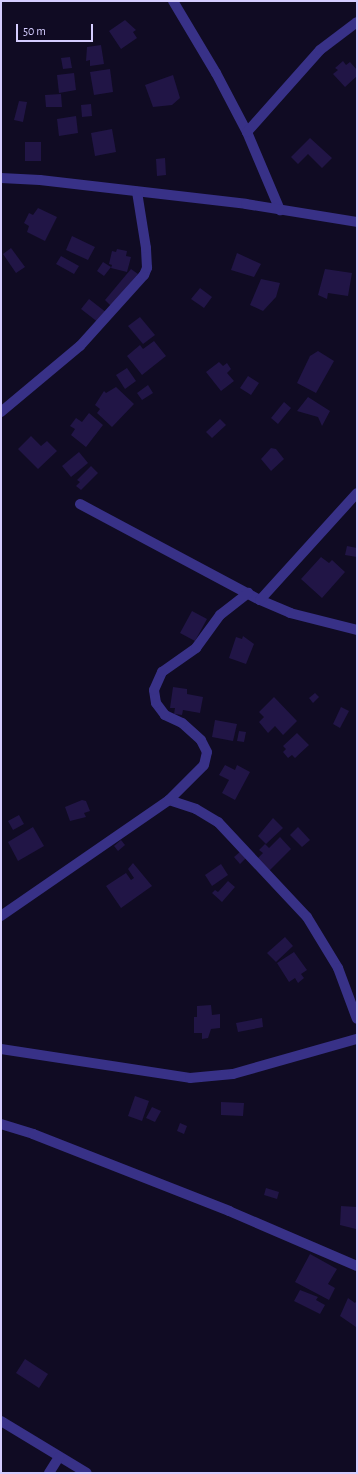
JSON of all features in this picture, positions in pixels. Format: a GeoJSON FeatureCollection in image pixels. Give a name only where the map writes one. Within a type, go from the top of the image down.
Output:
{"type":"FeatureCollection","features":[{"type":"Feature","properties":{"kind":"street"},"geometry":{"type":"LineString","coordinates":[[173,1],[216,73],[247,132],[280,210]]}},
{"type":"Feature","properties":{"kind":"street"},"geometry":{"type":"LineString","coordinates":[[247,132],[320,50],[357,22]]}},
{"type":"Feature","properties":{"kind":"street"},"geometry":{"type":"LineString","coordinates":[[1,178],[40,180],[280,210],[357,222]]}},
{"type":"Feature","properties":{"kind":"street"},"geometry":{"type":"LineString","coordinates":[[1,412],[80,346],[144,275],[147,268],[146,248],[136,192]]}},
{"type":"Feature","properties":{"kind":"street"},"geometry":{"type":"LineString","coordinates":[[260,600],[357,493]]}},
{"type":"Feature","properties":{"kind":"street"},"geometry":{"type":"LineString","coordinates":[[80,504],[260,600],[290,613],[357,630]]}},
{"type":"Feature","properties":{"kind":"street"},"geometry":{"type":"LineString","coordinates":[[1,916],[169,800],[204,765],[207,752],[201,740],[182,723],[165,715],[156,703],[154,690],[162,672],[196,648],[220,615],[248,593]]}},
{"type":"Feature","properties":{"kind":"street"},"geometry":{"type":"LineString","coordinates":[[169,800],[196,809],[218,822],[307,917],[338,968],[357,1019]]}},
{"type":"Feature","properties":{"kind":"street"},"geometry":{"type":"LineString","coordinates":[[1,1049],[190,1078],[233,1074],[357,1039]]}},
{"type":"Feature","properties":{"kind":"street"},"geometry":{"type":"LineString","coordinates":[[1,1124],[33,1134],[229,1211],[357,1266]]}},
{"type":"Feature","properties":{"kind":"street"},"geometry":{"type":"LineString","coordinates":[[1,1421],[88,1473]]}},
{"type":"Feature","properties":{"kind":"street"},"geometry":{"type":"LineString","coordinates":[[50,1473],[59,1457]]}},
{"type":"Feature","properties":{"kind":"building"},"geometry":{"type":"Polygon","coordinates":[[[125,20],[136,30],[133,32],[137,38],[121,49],[109,31],[125,20]]]}},
{"type":"Feature","properties":{"kind":"building"},"geometry":{"type":"Polygon","coordinates":[[[101,45],[104,64],[90,66],[90,60],[86,61],[87,47],[101,45]]]}},
{"type":"Feature","properties":{"kind":"building"},"geometry":{"type":"Polygon","coordinates":[[[70,57],[72,68],[63,69],[61,58],[70,57]]]}},
{"type":"Feature","properties":{"kind":"building"},"geometry":{"type":"Polygon","coordinates":[[[343,61],[346,65],[350,62],[357,70],[357,76],[345,87],[333,74],[338,70],[335,68],[343,61]]]}},
{"type":"Feature","properties":{"kind":"building"},"geometry":{"type":"Polygon","coordinates":[[[110,69],[113,92],[94,95],[90,72],[110,69]]]}},
{"type":"Feature","properties":{"kind":"building"},"geometry":{"type":"Polygon","coordinates":[[[74,73],[76,90],[59,93],[57,75],[74,73]]]}},
{"type":"Feature","properties":{"kind":"building"},"geometry":{"type":"Polygon","coordinates":[[[173,75],[180,98],[172,105],[153,107],[145,85],[173,75]]]}},
{"type":"Feature","properties":{"kind":"building"},"geometry":{"type":"Polygon","coordinates":[[[61,94],[62,107],[46,107],[45,95],[61,94]]]}},
{"type":"Feature","properties":{"kind":"building"},"geometry":{"type":"Polygon","coordinates":[[[19,101],[27,102],[23,122],[14,120],[19,101]]]}},
{"type":"Feature","properties":{"kind":"building"},"geometry":{"type":"Polygon","coordinates":[[[91,104],[92,116],[82,117],[81,105],[91,104]]]}},
{"type":"Feature","properties":{"kind":"building"},"geometry":{"type":"Polygon","coordinates":[[[76,116],[78,133],[59,136],[57,119],[76,116]]]}},
{"type":"Feature","properties":{"kind":"building"},"geometry":{"type":"Polygon","coordinates":[[[112,129],[116,152],[95,156],[91,133],[112,129]]]}},
{"type":"Feature","properties":{"kind":"building"},"geometry":{"type":"Polygon","coordinates":[[[310,138],[332,158],[322,168],[308,154],[298,164],[291,157],[310,138]]]}},
{"type":"Feature","properties":{"kind":"building"},"geometry":{"type":"Polygon","coordinates":[[[25,142],[41,142],[41,161],[25,161],[25,142]]]}},
{"type":"Feature","properties":{"kind":"building"},"geometry":{"type":"Polygon","coordinates":[[[165,158],[166,175],[157,176],[156,159],[165,158]]]}},
{"type":"Feature","properties":{"kind":"building"},"geometry":{"type":"Polygon","coordinates":[[[38,208],[57,217],[45,241],[27,232],[29,226],[24,223],[29,213],[33,215],[38,208]]]}},
{"type":"Feature","properties":{"kind":"building"},"geometry":{"type":"Polygon","coordinates":[[[72,236],[95,247],[88,260],[66,250],[72,236]]]}},
{"type":"Feature","properties":{"kind":"building"},"geometry":{"type":"Polygon","coordinates":[[[11,248],[25,267],[16,273],[3,254],[11,248]]]}},
{"type":"Feature","properties":{"kind":"building"},"geometry":{"type":"Polygon","coordinates":[[[117,249],[127,251],[126,256],[131,257],[127,272],[111,268],[112,265],[109,264],[112,251],[116,252],[117,249]]]}},
{"type":"Feature","properties":{"kind":"building"},"geometry":{"type":"Polygon","coordinates":[[[237,253],[261,264],[254,277],[231,270],[237,253]]]}},
{"type":"Feature","properties":{"kind":"building"},"geometry":{"type":"Polygon","coordinates":[[[61,256],[79,266],[74,274],[56,264],[61,256]]]}},
{"type":"Feature","properties":{"kind":"building"},"geometry":{"type":"Polygon","coordinates":[[[103,262],[111,267],[104,276],[97,271],[103,262]]]}},
{"type":"Feature","properties":{"kind":"building"},"geometry":{"type":"Polygon","coordinates":[[[131,269],[138,274],[111,306],[105,300],[131,269]]]}},
{"type":"Feature","properties":{"kind":"building"},"geometry":{"type":"Polygon","coordinates":[[[325,269],[352,273],[348,296],[328,293],[327,299],[318,295],[325,269]]]}},
{"type":"Feature","properties":{"kind":"building"},"geometry":{"type":"Polygon","coordinates":[[[261,279],[280,283],[276,297],[263,311],[250,305],[261,279]]]}},
{"type":"Feature","properties":{"kind":"building"},"geometry":{"type":"Polygon","coordinates":[[[200,288],[212,297],[204,308],[191,299],[200,288]]]}},
{"type":"Feature","properties":{"kind":"building"},"geometry":{"type":"Polygon","coordinates":[[[89,299],[107,313],[99,323],[81,309],[89,299]]]}},
{"type":"Feature","properties":{"kind":"building"},"geometry":{"type":"Polygon","coordinates":[[[140,317],[155,335],[143,344],[128,326],[140,317]]]}},
{"type":"Feature","properties":{"kind":"building"},"geometry":{"type":"Polygon","coordinates":[[[154,341],[166,356],[142,375],[127,356],[140,345],[143,349],[154,341]]]}},
{"type":"Feature","properties":{"kind":"building"},"geometry":{"type":"Polygon","coordinates":[[[318,351],[334,361],[316,393],[297,383],[310,356],[318,351]]]}},
{"type":"Feature","properties":{"kind":"building"},"geometry":{"type":"Polygon","coordinates":[[[219,362],[223,366],[227,363],[231,369],[227,373],[234,381],[221,391],[206,372],[219,362]]]}},
{"type":"Feature","properties":{"kind":"building"},"geometry":{"type":"Polygon","coordinates":[[[127,368],[136,381],[125,389],[116,375],[127,368]]]}},
{"type":"Feature","properties":{"kind":"building"},"geometry":{"type":"Polygon","coordinates":[[[248,376],[259,383],[251,395],[240,388],[248,376]]]}},
{"type":"Feature","properties":{"kind":"building"},"geometry":{"type":"Polygon","coordinates":[[[148,385],[153,393],[142,400],[137,393],[148,385]]]}},
{"type":"Feature","properties":{"kind":"building"},"geometry":{"type":"Polygon","coordinates":[[[116,387],[134,404],[112,427],[97,413],[100,409],[95,405],[104,391],[106,393],[116,387]]]}},
{"type":"Feature","properties":{"kind":"building"},"geometry":{"type":"Polygon","coordinates":[[[308,397],[330,411],[322,426],[318,417],[297,411],[308,397]]]}},
{"type":"Feature","properties":{"kind":"building"},"geometry":{"type":"Polygon","coordinates":[[[284,402],[291,408],[278,424],[271,418],[284,402]]]}},
{"type":"Feature","properties":{"kind":"building"},"geometry":{"type":"Polygon","coordinates":[[[89,413],[103,425],[86,447],[71,435],[75,429],[70,426],[76,418],[82,422],[89,413]]]}},
{"type":"Feature","properties":{"kind":"building"},"geometry":{"type":"Polygon","coordinates":[[[220,419],[226,425],[212,438],[206,432],[220,419]]]}},
{"type":"Feature","properties":{"kind":"building"},"geometry":{"type":"Polygon","coordinates":[[[31,436],[41,446],[47,441],[57,451],[38,469],[18,449],[31,436]]]}},
{"type":"Feature","properties":{"kind":"building"},"geometry":{"type":"Polygon","coordinates":[[[271,448],[276,449],[284,459],[271,471],[261,459],[271,448]]]}},
{"type":"Feature","properties":{"kind":"building"},"geometry":{"type":"Polygon","coordinates":[[[79,452],[88,463],[71,477],[62,466],[79,452]]]}},
{"type":"Feature","properties":{"kind":"building"},"geometry":{"type":"Polygon","coordinates":[[[91,466],[98,473],[81,490],[76,486],[80,482],[77,480],[91,466]]]}},
{"type":"Feature","properties":{"kind":"building"},"geometry":{"type":"Polygon","coordinates":[[[347,546],[357,548],[357,557],[345,555],[347,546]]]}},
{"type":"Feature","properties":{"kind":"building"},"geometry":{"type":"Polygon","coordinates":[[[321,557],[329,563],[332,560],[345,572],[322,598],[301,579],[321,557]]]}},
{"type":"Feature","properties":{"kind":"building"},"geometry":{"type":"Polygon","coordinates":[[[192,611],[207,619],[195,641],[180,633],[192,611]]]}},
{"type":"Feature","properties":{"kind":"building"},"geometry":{"type":"Polygon","coordinates":[[[243,636],[254,644],[246,664],[229,658],[236,637],[242,639],[243,636]]]}},
{"type":"Feature","properties":{"kind":"building"},"geometry":{"type":"Polygon","coordinates":[[[173,687],[187,689],[187,694],[203,697],[200,713],[183,710],[182,715],[174,714],[175,708],[170,708],[173,687]]]}},
{"type":"Feature","properties":{"kind":"building"},"geometry":{"type":"Polygon","coordinates":[[[315,693],[319,697],[313,703],[309,698],[315,693]]]}},
{"type":"Feature","properties":{"kind":"building"},"geometry":{"type":"Polygon","coordinates":[[[274,697],[297,721],[283,735],[275,726],[268,733],[259,722],[264,717],[259,712],[274,697]]]}},
{"type":"Feature","properties":{"kind":"building"},"geometry":{"type":"Polygon","coordinates":[[[341,707],[349,711],[340,728],[333,724],[341,707]]]}},
{"type":"Feature","properties":{"kind":"building"},"geometry":{"type":"Polygon","coordinates":[[[215,720],[237,724],[233,741],[212,737],[215,720]]]}},
{"type":"Feature","properties":{"kind":"building"},"geometry":{"type":"Polygon","coordinates":[[[239,731],[246,732],[244,742],[237,741],[239,731]]]}},
{"type":"Feature","properties":{"kind":"building"},"geometry":{"type":"Polygon","coordinates":[[[297,733],[309,745],[295,758],[292,755],[288,758],[283,752],[286,749],[283,746],[297,733]]]}},
{"type":"Feature","properties":{"kind":"building"},"geometry":{"type":"Polygon","coordinates":[[[225,765],[235,770],[237,765],[250,772],[235,800],[222,793],[229,780],[219,775],[225,765]]]}},
{"type":"Feature","properties":{"kind":"building"},"geometry":{"type":"Polygon","coordinates":[[[82,800],[86,801],[90,811],[84,813],[86,817],[70,821],[65,807],[82,800]]]}},
{"type":"Feature","properties":{"kind":"building"},"geometry":{"type":"Polygon","coordinates":[[[19,815],[24,824],[13,830],[8,821],[19,815]]]}},
{"type":"Feature","properties":{"kind":"building"},"geometry":{"type":"Polygon","coordinates":[[[273,818],[283,828],[266,844],[258,836],[273,818]]]}},
{"type":"Feature","properties":{"kind":"building"},"geometry":{"type":"Polygon","coordinates":[[[33,827],[44,846],[18,861],[8,842],[33,827]]]}},
{"type":"Feature","properties":{"kind":"building"},"geometry":{"type":"Polygon","coordinates":[[[298,827],[310,840],[302,847],[290,835],[298,827]]]}},
{"type":"Feature","properties":{"kind":"building"},"geometry":{"type":"Polygon","coordinates":[[[280,837],[291,849],[268,872],[257,859],[263,853],[259,850],[265,844],[269,848],[280,837]]]}},
{"type":"Feature","properties":{"kind":"building"},"geometry":{"type":"Polygon","coordinates":[[[121,840],[125,845],[118,851],[114,846],[121,840]]]}},
{"type":"Feature","properties":{"kind":"building"},"geometry":{"type":"Polygon","coordinates":[[[241,851],[247,857],[240,864],[234,857],[241,851]]]}},
{"type":"Feature","properties":{"kind":"building"},"geometry":{"type":"Polygon","coordinates":[[[133,863],[152,886],[121,908],[106,886],[126,873],[131,880],[134,878],[128,869],[133,863]]]}},
{"type":"Feature","properties":{"kind":"building"},"geometry":{"type":"Polygon","coordinates":[[[221,864],[228,875],[212,886],[205,875],[221,864]]]}},
{"type":"Feature","properties":{"kind":"building"},"geometry":{"type":"Polygon","coordinates":[[[228,881],[235,887],[222,902],[212,893],[215,890],[218,892],[228,881]]]}},
{"type":"Feature","properties":{"kind":"building"},"geometry":{"type":"Polygon","coordinates":[[[285,937],[293,946],[276,962],[267,953],[285,937]]]}},
{"type":"Feature","properties":{"kind":"building"},"geometry":{"type":"Polygon","coordinates":[[[294,952],[307,970],[301,974],[304,978],[298,983],[295,978],[289,982],[277,963],[294,952]]]}},
{"type":"Feature","properties":{"kind":"building"},"geometry":{"type":"Polygon","coordinates":[[[211,1005],[212,1015],[220,1014],[220,1028],[211,1029],[208,1038],[202,1039],[202,1033],[194,1033],[194,1017],[197,1017],[197,1006],[211,1005]]]}},
{"type":"Feature","properties":{"kind":"building"},"geometry":{"type":"Polygon","coordinates":[[[262,1018],[263,1027],[238,1032],[236,1023],[262,1018]]]}},
{"type":"Feature","properties":{"kind":"building"},"geometry":{"type":"Polygon","coordinates":[[[135,1096],[149,1101],[142,1121],[128,1116],[135,1096]]]}},
{"type":"Feature","properties":{"kind":"building"},"geometry":{"type":"Polygon","coordinates":[[[221,1102],[244,1103],[243,1116],[221,1115],[221,1102]]]}},
{"type":"Feature","properties":{"kind":"building"},"geometry":{"type":"Polygon","coordinates":[[[152,1107],[161,1111],[155,1122],[146,1118],[152,1107]]]}},
{"type":"Feature","properties":{"kind":"building"},"geometry":{"type":"Polygon","coordinates":[[[180,1123],[187,1126],[184,1134],[177,1131],[180,1123]]]}},
{"type":"Feature","properties":{"kind":"building"},"geometry":{"type":"Polygon","coordinates":[[[266,1188],[279,1192],[277,1199],[264,1195],[266,1188]]]}},
{"type":"Feature","properties":{"kind":"building"},"geometry":{"type":"Polygon","coordinates":[[[341,1206],[357,1207],[356,1229],[340,1225],[341,1206]]]}},
{"type":"Feature","properties":{"kind":"building"},"geometry":{"type":"Polygon","coordinates":[[[310,1254],[337,1269],[328,1284],[335,1288],[329,1300],[295,1282],[310,1254]]]}},
{"type":"Feature","properties":{"kind":"building"},"geometry":{"type":"Polygon","coordinates":[[[300,1290],[318,1297],[316,1300],[325,1305],[320,1314],[294,1301],[300,1290]]]}},
{"type":"Feature","properties":{"kind":"building"},"geometry":{"type":"Polygon","coordinates":[[[348,1298],[355,1303],[357,1300],[356,1327],[340,1316],[348,1298]]]}},
{"type":"Feature","properties":{"kind":"building"},"geometry":{"type":"Polygon","coordinates":[[[25,1359],[48,1374],[39,1388],[16,1373],[25,1359]]]}}]}
